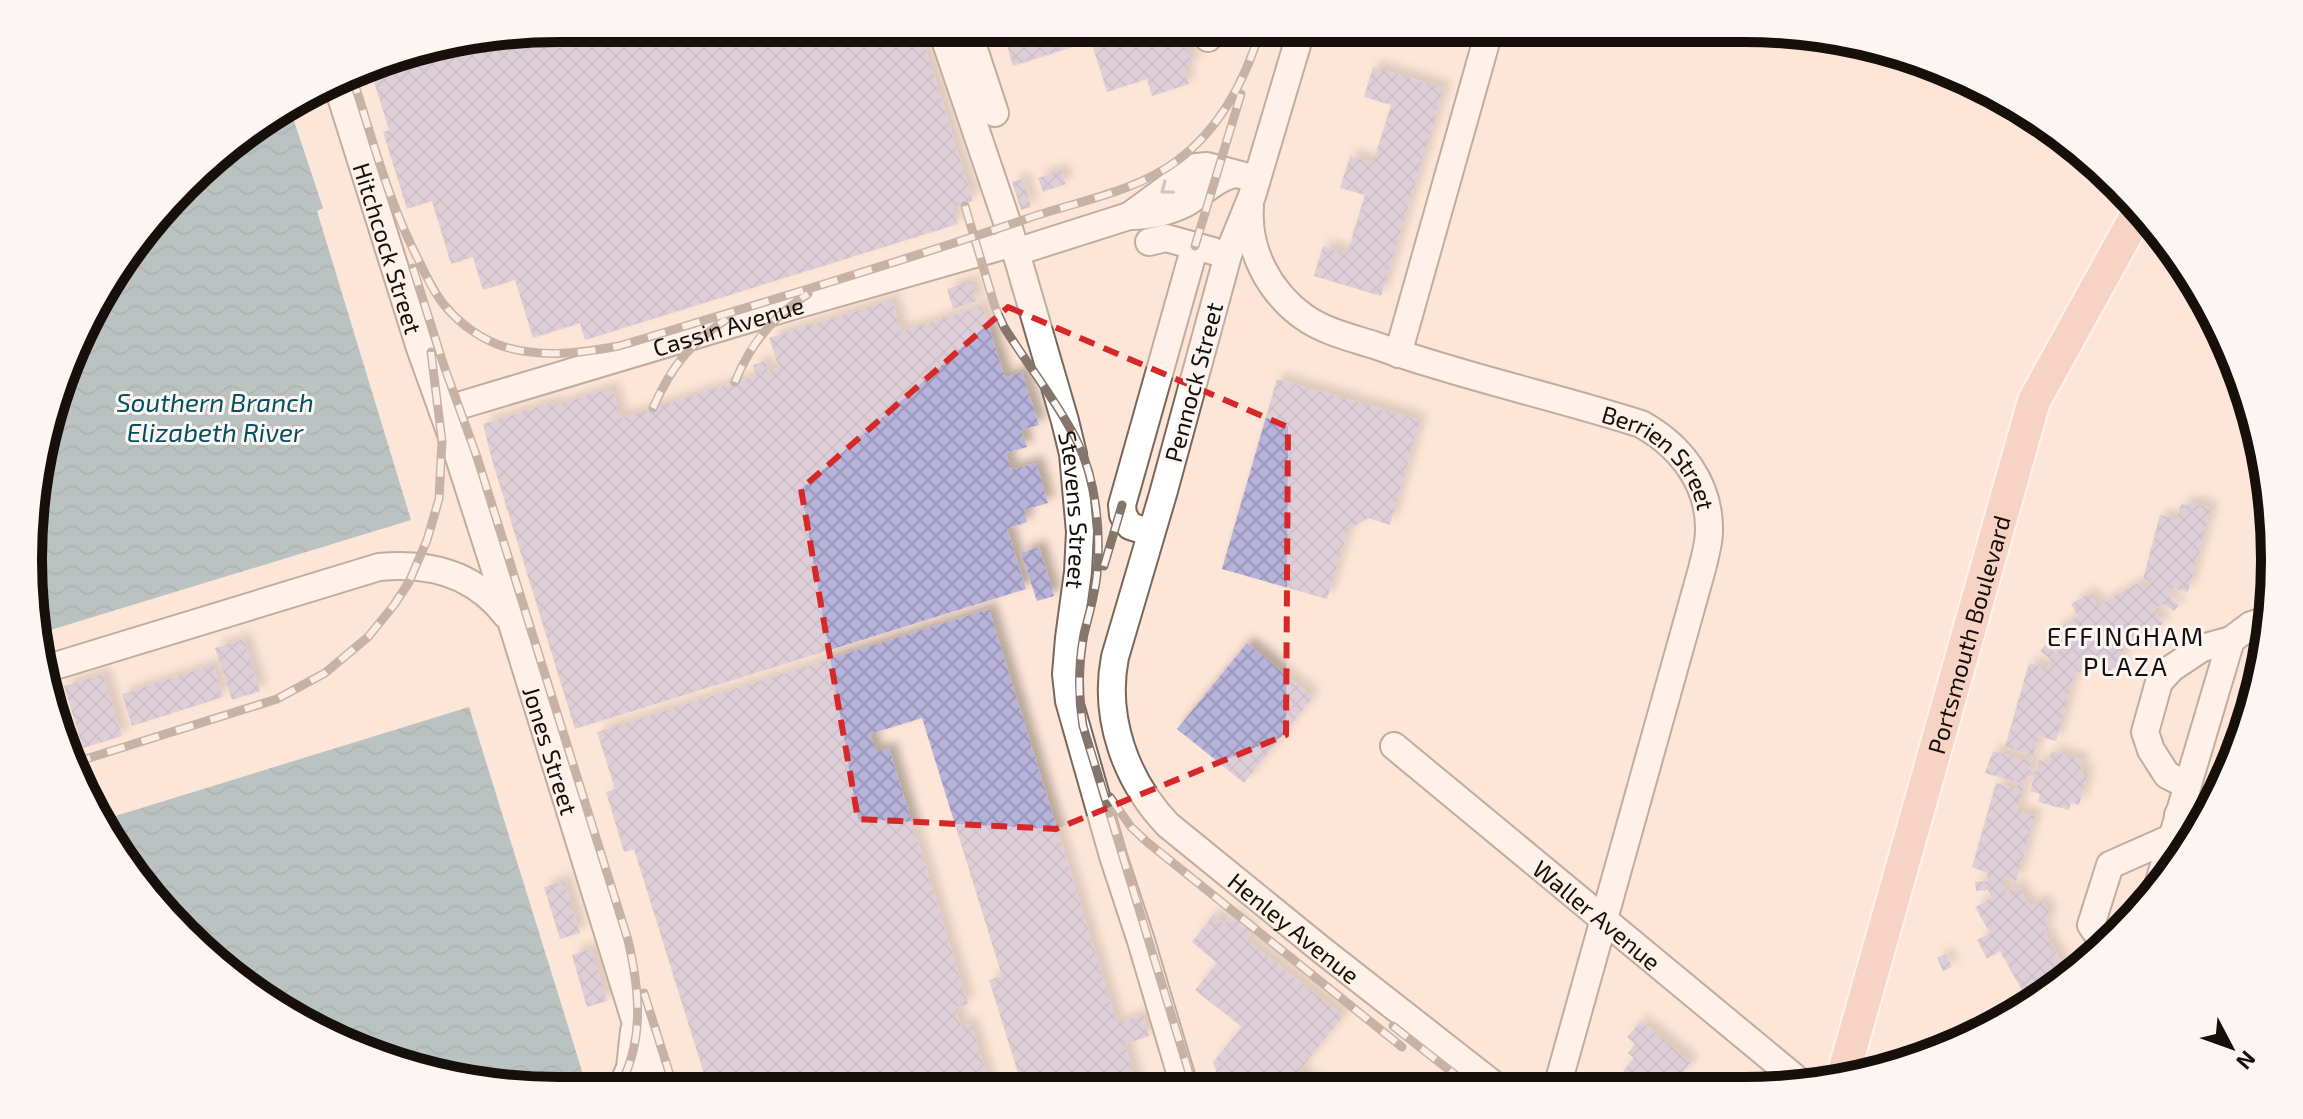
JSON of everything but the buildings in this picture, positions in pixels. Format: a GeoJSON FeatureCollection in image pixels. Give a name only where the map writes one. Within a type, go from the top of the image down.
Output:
{"type":"FeatureCollection","features":[{"type":"Feature","properties":{"kind":"main road","name":"Portsmouth Boulevard"},"geometry":{"type":"LineString","coordinates":[[1846,1067],[2034,401],[2134,219]]}},
{"type":"Feature","properties":{"kind":"street","name":"Stevens Street"},"geometry":{"type":"LineString","coordinates":[[946,42],[1015,248],[1073,454],[1080,532],[1066,674],[1069,701],[1181,1077]]}},
{"type":"Feature","properties":{"kind":"street"},"geometry":{"type":"LineString","coordinates":[[972,42],[995,113]]}},
{"type":"Feature","properties":{"kind":"street","name":"Pennock Street"},"geometry":{"type":"LineString","coordinates":[[1119,741],[1112,706],[1111,675],[1248,183],[1297,42]]}},
{"type":"Feature","properties":{"kind":"street"},"geometry":{"type":"LineString","coordinates":[[1398,354],[1486,42]]}},
{"type":"Feature","properties":{"kind":"street","name":"Hitchcock Street"},"geometry":{"type":"LineString","coordinates":[[339,91],[443,412]]}},
{"type":"Feature","properties":{"kind":"street","name":"Cassin Avenue"},"geometry":{"type":"LineString","coordinates":[[443,412],[789,307],[1129,216],[1196,167],[1207,166],[1248,183]]}},
{"type":"Feature","properties":{"kind":"street","name":"Berrien Street"},"geometry":{"type":"LineString","coordinates":[[1248,183],[1255,251],[1267,278],[1286,303],[1301,315],[1320,326],[1398,354],[1641,424],[1677,450],[1692,469],[1701,489],[1708,511],[1707,546],[1560,1077]]}},
{"type":"Feature","properties":{"kind":"street"},"geometry":{"type":"LineString","coordinates":[[1149,242],[1166,238],[1228,255]]}},
{"type":"Feature","properties":{"kind":"street"},"geometry":{"type":"LineString","coordinates":[[1151,533],[1130,526],[1123,515],[1122,505],[1195,246]]}},
{"type":"Feature","properties":{"kind":"street","name":"Jones Street"},"geometry":{"type":"LineString","coordinates":[[443,412],[653,1077]]}},
{"type":"Feature","properties":{"kind":"street"},"geometry":{"type":"LineString","coordinates":[[54,666],[353,574],[395,565],[440,570],[469,582],[500,608],[512,627]]}},
{"type":"Feature","properties":{"kind":"street"},"geometry":{"type":"LineString","coordinates":[[2187,785],[2167,775],[2151,750],[2145,732],[2159,682],[2172,668],[2202,648],[2231,640],[2257,623]]}},
{"type":"Feature","properties":{"kind":"street"},"geometry":{"type":"LineString","coordinates":[[2098,936],[2091,925],[2110,865],[2181,829],[2187,785],[2231,640]]}},
{"type":"Feature","properties":{"kind":"street","name":"Henley Avenue"},"geometry":{"type":"LineString","coordinates":[[1119,741],[1132,774],[1154,810],[1168,825],[1484,1077]]}},
{"type":"Feature","properties":{"kind":"street","name":"Waller Avenue"},"geometry":{"type":"LineString","coordinates":[[1394,746],[1791,1075]]}},
{"type":"Feature","properties":{"kind":"street"},"geometry":{"type":"LineString","coordinates":[[626,992],[634,1039],[626,1077]]}},
{"type":"Feature","properties":{"kind":"highlighted area"},"geometry":{"type":"Polygon","coordinates":[[[1008,307],[1288,427],[1286,735],[1056,829],[858,819],[801,489],[1008,307]]]}},
{"type":"Feature","properties":{"kind":"water","name":"Southern Branch Elizabeth River"},"geometry":{"type":"Polygon","coordinates":[[[292,116],[323,208],[317,211],[411,520],[47,631],[42,560],[46,492],[69,393],[95,331],[129,272],[170,218],[218,170],[292,116]]]}},
{"type":"Feature","properties":{"kind":"water"},"geometry":{"type":"Polygon","coordinates":[[[469,707],[584,1077],[492,1073],[426,1059],[361,1038],[301,1008],[218,949],[170,901],[111,817],[469,707]]]}},
{"type":"Feature","properties":{"kind":"railway"},"geometry":{"type":"LineString","coordinates":[[355,84],[398,215],[441,301],[465,325],[496,344],[519,350],[562,353],[619,346],[874,269],[1143,181],[1178,160],[1207,133],[1230,101],[1256,42]]}},
{"type":"Feature","properties":{"kind":"railway"},"geometry":{"type":"LineString","coordinates":[[1195,246],[1241,94]]}},
{"type":"Feature","properties":{"kind":"railway"},"geometry":{"type":"LineString","coordinates":[[965,206],[995,307],[1004,327],[1052,398],[1077,441],[1089,472],[1096,506],[1098,558],[1081,658],[1083,726],[1190,1077]]}},
{"type":"Feature","properties":{"kind":"railway"},"geometry":{"type":"LineString","coordinates":[[413,268],[477,457],[628,940],[638,1017],[632,1054],[624,1077]]}},
{"type":"Feature","properties":{"kind":"railway"},"geometry":{"type":"LineString","coordinates":[[735,382],[764,332],[808,294]]}},
{"type":"Feature","properties":{"kind":"railway"},"geometry":{"type":"LineString","coordinates":[[653,408],[683,357],[702,337],[727,319]]}},
{"type":"Feature","properties":{"kind":"railway"},"geometry":{"type":"LineString","coordinates":[[82,760],[277,699],[325,673],[368,637],[409,582],[427,540],[439,499],[442,441],[431,352]]}},
{"type":"Feature","properties":{"kind":"railway"},"geometry":{"type":"LineString","coordinates":[[1104,566],[1122,505]]}},
{"type":"Feature","properties":{"kind":"railway"},"geometry":{"type":"LineString","coordinates":[[1110,797],[1131,827],[1147,842],[1402,1047]]}},
{"type":"Feature","properties":{"kind":"railway"},"geometry":{"type":"LineString","coordinates":[[644,993],[671,1077]]}},
{"type":"Feature","properties":{"kind":"railway"},"geometry":{"type":"LineString","coordinates":[[1393,1026],[1458,1077]]}},
{"type":"Feature","properties":{"kind":"district","name":"EFFINGHAM PLAZA"},"geometry":{"type":"Point","coordinates":[2126,650]}}]}
